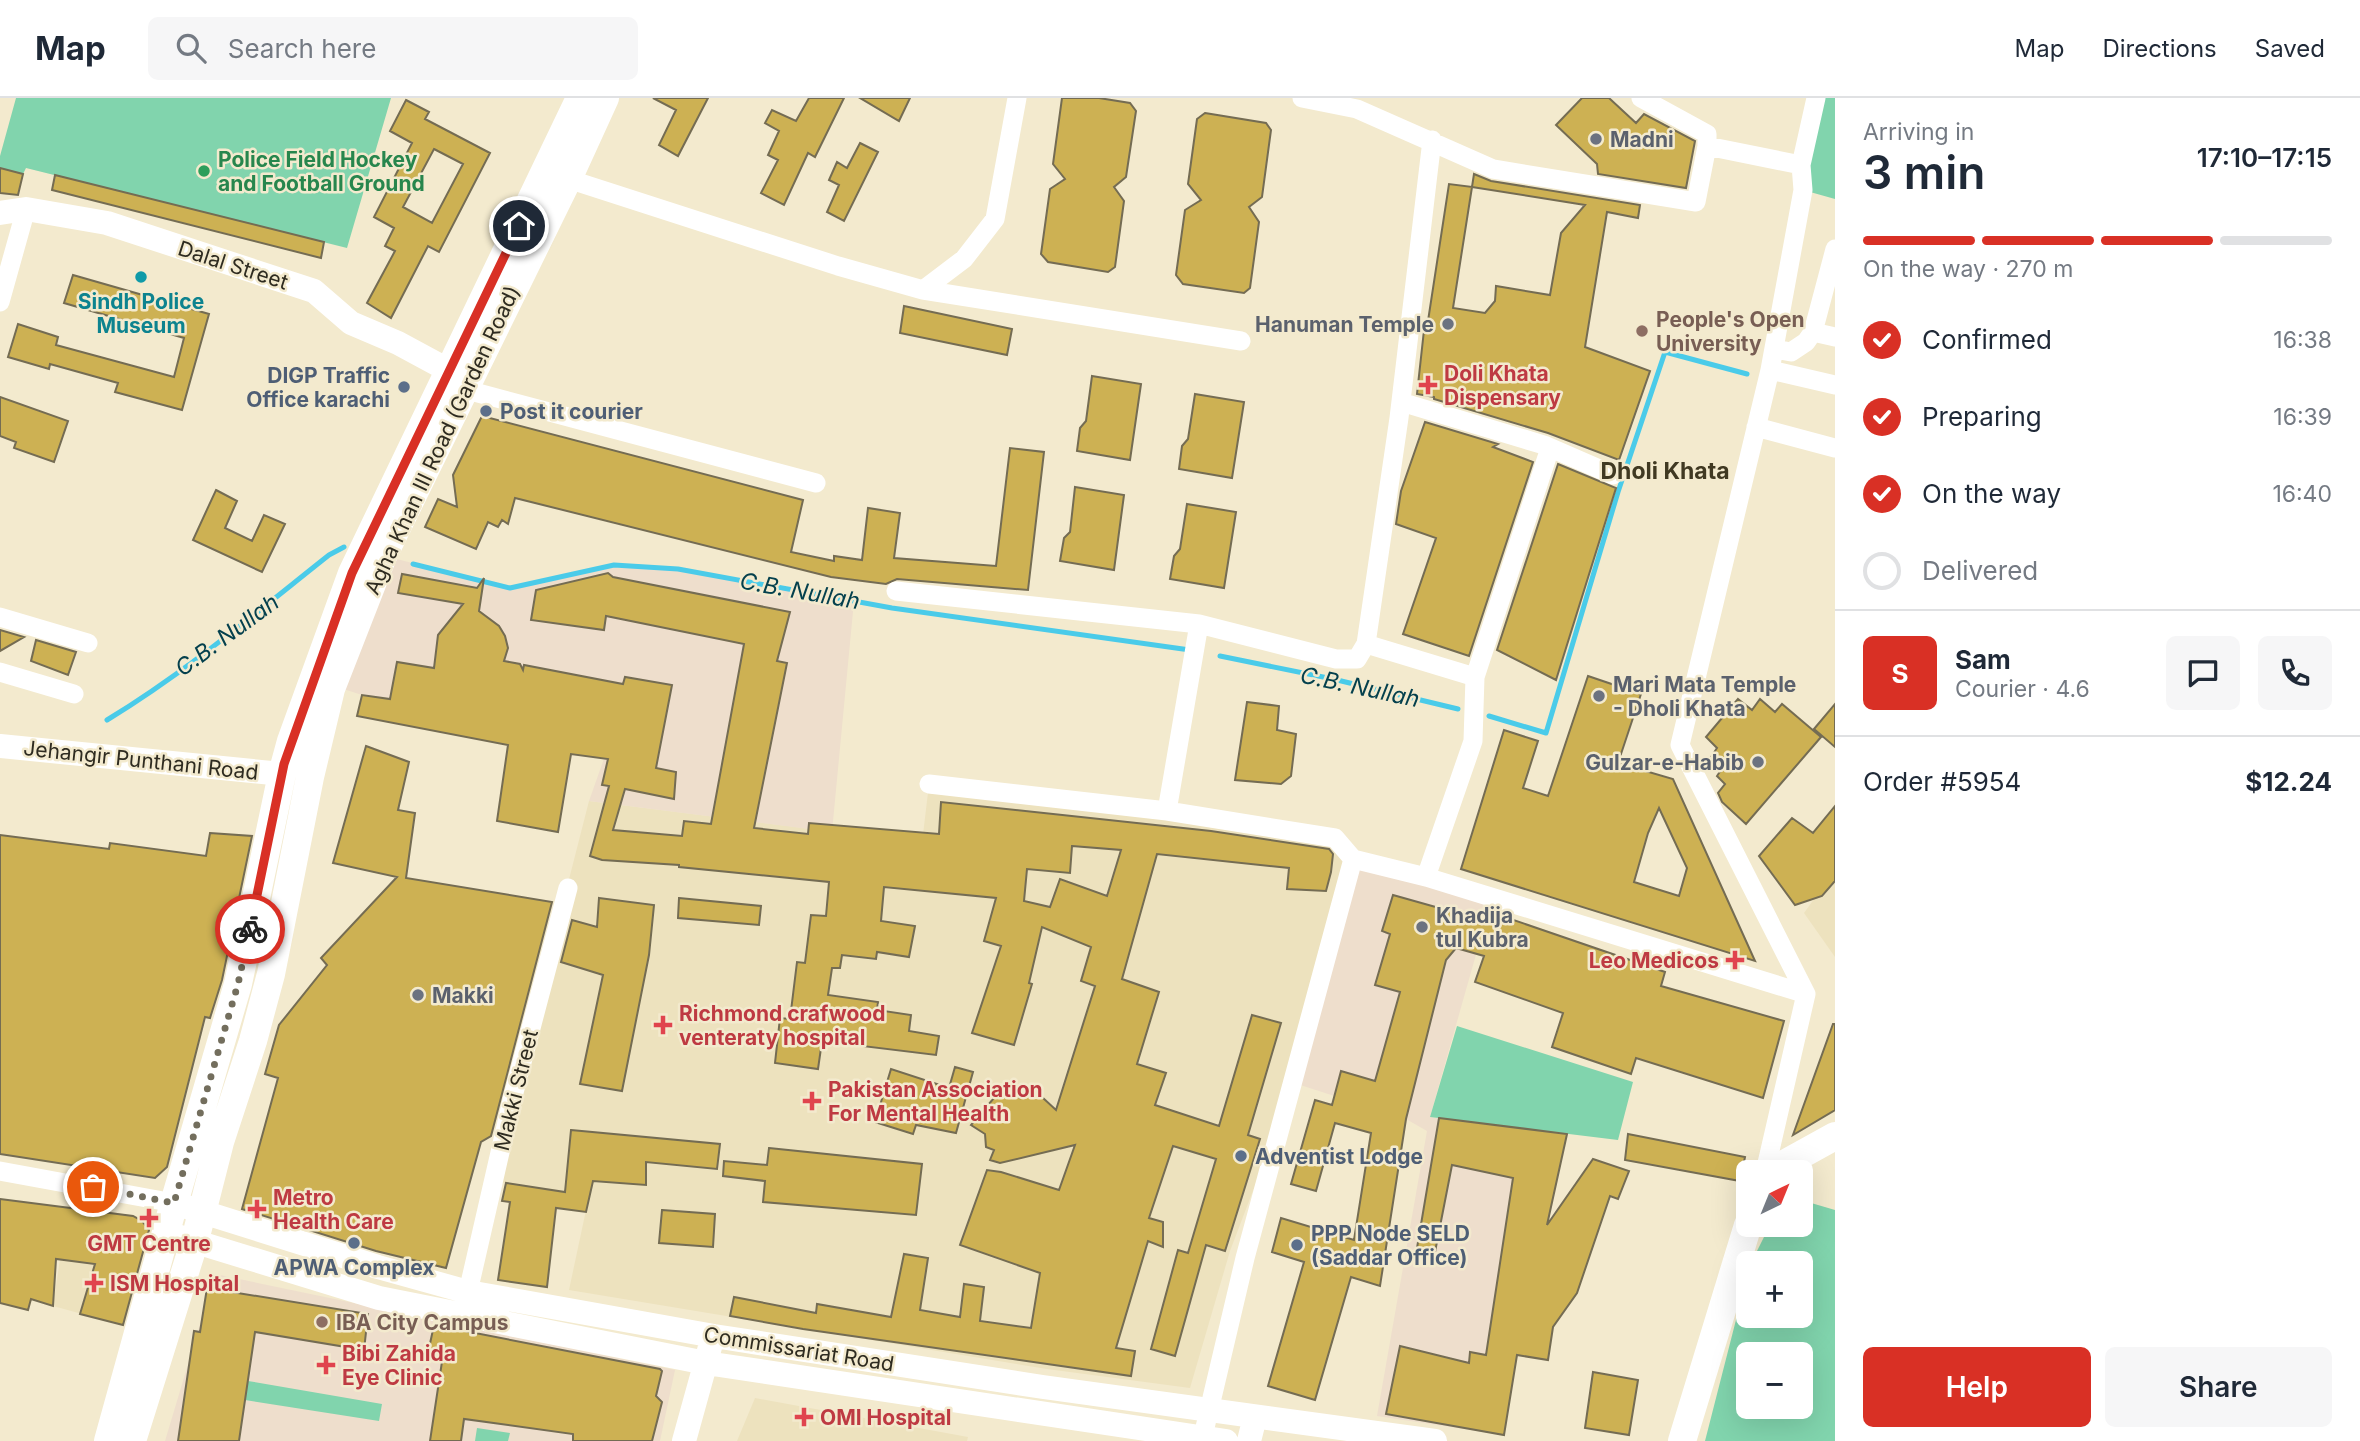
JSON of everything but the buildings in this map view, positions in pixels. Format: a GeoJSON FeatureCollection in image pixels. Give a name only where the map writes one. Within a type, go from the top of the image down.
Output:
{"type":"FeatureCollection","features":[{"type":"Feature","properties":{"kind":"main road","name":"Agha Khan III Road (Garden Road)"},"geometry":{"type":"LineString","coordinates":[[132,1441],[195,1240],[220,1142],[253,1041],[271,974],[310,777],[331,689],[456,379],[580,98]]}},
{"type":"Feature","properties":{"kind":"main road","name":"Agha Khan III Road (Garden Road)"},"geometry":{"type":"LineString","coordinates":[[108,1441],[238,984],[291,741],[352,573],[568,179],[605,98]]}},
{"type":"Feature","properties":{"kind":"main road"},"geometry":{"type":"LineString","coordinates":[[1790,1160],[1835,1136]]}},
{"type":"Feature","properties":{"kind":"main road"},"geometry":{"type":"LineString","coordinates":[[1682,1441],[1744,1237]]}},
{"type":"Feature","properties":{"kind":"street"},"geometry":{"type":"LineString","coordinates":[[923,290],[964,259],[995,219],[1017,98]]}},
{"type":"Feature","properties":{"kind":"street"},"geometry":{"type":"LineString","coordinates":[[1302,98],[1365,104],[1493,169],[1696,202],[1707,134],[1641,98]]}},
{"type":"Feature","properties":{"kind":"street"},"geometry":{"type":"LineString","coordinates":[[1770,1160],[1806,994],[1680,745],[1770,370],[1803,190],[1801,165],[1816,98]]}},
{"type":"Feature","properties":{"kind":"street"},"geometry":{"type":"LineString","coordinates":[[896,591],[1199,624],[1336,659],[1357,659],[1366,644],[1401,402],[1432,140]]}},
{"type":"Feature","properties":{"kind":"street"},"geometry":{"type":"LineString","coordinates":[[1707,146],[1801,165]]}},
{"type":"Feature","properties":{"kind":"street"},"geometry":{"type":"LineString","coordinates":[[568,179],[838,266],[923,290],[1241,341]]}},
{"type":"Feature","properties":{"kind":"street","name":"Dalal Street"},"geometry":{"type":"LineString","coordinates":[[0,213],[26,209],[107,223],[314,291],[351,323],[398,343],[456,379],[816,483]]}},
{"type":"Feature","properties":{"kind":"street"},"geometry":{"type":"LineString","coordinates":[[0,302],[26,209]]}},
{"type":"Feature","properties":{"kind":"street"},"geometry":{"type":"LineString","coordinates":[[1774,349],[1791,352],[1806,342],[1813,332],[1835,249]]}},
{"type":"Feature","properties":{"kind":"street"},"geometry":{"type":"LineString","coordinates":[[1813,332],[1835,337]]}},
{"type":"Feature","properties":{"kind":"street"},"geometry":{"type":"LineString","coordinates":[[1770,370],[1835,385]]}},
{"type":"Feature","properties":{"kind":"street"},"geometry":{"type":"LineString","coordinates":[[1401,402],[1550,448],[1613,475]]}},
{"type":"Feature","properties":{"kind":"street"},"geometry":{"type":"LineString","coordinates":[[1756,427],[1835,448]]}},
{"type":"Feature","properties":{"kind":"street"},"geometry":{"type":"LineString","coordinates":[[1426,877],[1474,741],[1475,677],[1550,448]]}},
{"type":"Feature","properties":{"kind":"street"},"geometry":{"type":"LineString","coordinates":[[0,617],[88,643]]}},
{"type":"Feature","properties":{"kind":"street"},"geometry":{"type":"LineString","coordinates":[[1167,811],[1199,624]]}},
{"type":"Feature","properties":{"kind":"street"},"geometry":{"type":"LineString","coordinates":[[1366,644],[1475,677]]}},
{"type":"Feature","properties":{"kind":"street"},"geometry":{"type":"LineString","coordinates":[[0,672],[74,694]]}},
{"type":"Feature","properties":{"kind":"street","name":"Jehangir Punthani Road"},"geometry":{"type":"LineString","coordinates":[[0,746],[282,774]]}},
{"type":"Feature","properties":{"kind":"street"},"geometry":{"type":"LineString","coordinates":[[929,784],[1167,811],[1335,838],[1353,859],[1426,877],[1806,994]]}},
{"type":"Feature","properties":{"kind":"street"},"geometry":{"type":"LineString","coordinates":[[1215,1438],[1210,1410],[1245,1258],[1353,859]]}},
{"type":"Feature","properties":{"kind":"street","name":"Makki Street"},"geometry":{"type":"LineString","coordinates":[[468,1292],[512,1100],[568,888]]}},
{"type":"Feature","properties":{"kind":"street"},"geometry":{"type":"LineString","coordinates":[[0,1171],[174,1203]]}},
{"type":"Feature","properties":{"kind":"street","name":"Commissariat Road"},"geometry":{"type":"LineString","coordinates":[[174,1203],[468,1292],[714,1336],[1210,1410],[1252,1429],[1435,1441]]}},
{"type":"Feature","properties":{"kind":"street","name":"Commissariat Road"},"geometry":{"type":"LineString","coordinates":[[167,1233],[379,1298],[706,1363],[1215,1438]]}},
{"type":"Feature","properties":{"kind":"street"},"geometry":{"type":"LineString","coordinates":[[684,1441],[714,1336]]}},
{"type":"Feature","properties":{"kind":"shaded area"},"geometry":{"type":"Polygon","coordinates":[[[381,555],[510,588],[614,565],[678,569],[854,601],[832,832],[589,801],[612,736],[362,695],[325,683],[381,555]]]}},
{"type":"Feature","properties":{"kind":"shaded area"},"geometry":{"type":"Polygon","coordinates":[[[929,784],[1308,833],[1353,859],[1294,1083],[1230,1251],[1190,1388],[1047,1369],[569,1290],[589,1196],[492,1181],[589,801],[922,843],[929,784]]]}},
{"type":"Feature","properties":{"kind":"shaded area"},"geometry":{"type":"Polygon","coordinates":[[[1354,859],[1492,898],[1430,1117],[1567,1134],[1551,1207],[1542,1206],[1504,1435],[1377,1416],[1427,1131],[1406,1119],[1294,1083],[1354,859]]]}},
{"type":"Feature","properties":{"kind":"shaded area"},"geometry":{"type":"Polygon","coordinates":[[[1835,870],[1835,957],[1804,913],[1835,870]]]}},
{"type":"Feature","properties":{"kind":"shaded area","name":"ISM Hospital"},"geometry":{"type":"Polygon","coordinates":[[[68,1205],[142,1217],[153,1231],[115,1322],[126,1326],[53,1306],[68,1205]]]}},
{"type":"Feature","properties":{"kind":"shaded area","name":"IBA City Campus"},"geometry":{"type":"Polygon","coordinates":[[[215,1274],[675,1370],[660,1441],[165,1441],[215,1274]]]}},
{"type":"Feature","properties":{"kind":"shaded area","name":"OMI Hospital"},"geometry":{"type":"Polygon","coordinates":[[[755,1398],[968,1437],[967,1441],[737,1441],[755,1398]]]}},
{"type":"Feature","properties":{"kind":"green space","name":"Police Field Hockey and Football Ground"},"geometry":{"type":"Polygon","coordinates":[[[16,98],[391,98],[347,248],[26,168],[23,174],[0,168],[0,156],[16,98]]]}},
{"type":"Feature","properties":{"kind":"green space"},"geometry":{"type":"Polygon","coordinates":[[[1822,98],[1835,98],[1835,199],[1803,190],[1822,98]]]}},
{"type":"Feature","properties":{"kind":"green space"},"geometry":{"type":"Polygon","coordinates":[[[1457,1026],[1633,1082],[1618,1140],[1430,1117],[1457,1026]]]}},
{"type":"Feature","properties":{"kind":"green space"},"geometry":{"type":"Polygon","coordinates":[[[1813,1204],[1835,1210],[1835,1441],[1705,1441],[1736,1320],[1736,1328],[1813,1328],[1813,1251],[1757,1251],[1764,1237],[1813,1237],[1813,1204]]]}},
{"type":"Feature","properties":{"kind":"green space"},"geometry":{"type":"Polygon","coordinates":[[[248,1381],[382,1404],[379,1421],[245,1400],[248,1381]]]}},
{"type":"Feature","properties":{"kind":"green space"},"geometry":{"type":"Polygon","coordinates":[[[477,1428],[510,1433],[508,1441],[475,1441],[477,1428]]]}},
{"type":"Feature","properties":{"kind":"waterway"},"geometry":{"type":"LineString","coordinates":[[1489,716],[1546,733],[1618,492],[1665,352],[1747,374]]}},
{"type":"Feature","properties":{"kind":"waterway","name":"C.B. Nullah"},"geometry":{"type":"LineString","coordinates":[[107,720],[193,662],[329,555],[344,547]]}},
{"type":"Feature","properties":{"kind":"waterway","name":"C.B. Nullah"},"geometry":{"type":"LineString","coordinates":[[413,564],[510,588],[614,565],[678,569],[892,608],[1190,650]]}},
{"type":"Feature","properties":{"kind":"waterway","name":"C.B. Nullah"},"geometry":{"type":"LineString","coordinates":[[1220,656],[1333,679],[1458,709]]}},
{"type":"Feature","properties":{"kind":"way so far"},"geometry":{"type":"LineString","coordinates":[[93,1187],[174,1203],[225,1032],[250,929]]}},
{"type":"Feature","properties":{"kind":"place","name":"Madni"},"geometry":{"type":"Point","coordinates":[1596,139]}},
{"type":"Feature","properties":{"kind":"place","name":"Police Field Hockey and Football Ground"},"geometry":{"type":"Point","coordinates":[204,171]}},
{"type":"Feature","properties":{"kind":"place","name":"Sindh Police Museum"},"geometry":{"type":"Point","coordinates":[141,277]}},
{"type":"Feature","properties":{"kind":"place","name":"Hanuman Temple"},"geometry":{"type":"Point","coordinates":[1448,324]}},
{"type":"Feature","properties":{"kind":"place","name":"People's Open University"},"geometry":{"type":"Point","coordinates":[1642,331]}},
{"type":"Feature","properties":{"kind":"place","name":"Doli Khata Dispensary"},"geometry":{"type":"Point","coordinates":[1428,385]}},
{"type":"Feature","properties":{"kind":"place","name":"DIGP Traffic Office karachi"},"geometry":{"type":"Point","coordinates":[404,387]}},
{"type":"Feature","properties":{"kind":"place","name":"Post it courier"},"geometry":{"type":"Point","coordinates":[486,411]}},
{"type":"Feature","properties":{"kind":"place","name":"Mari Mata Temple - Dholi Khata"},"geometry":{"type":"Point","coordinates":[1599,696]}},
{"type":"Feature","properties":{"kind":"place","name":"Gulzar-e-Habib"},"geometry":{"type":"Point","coordinates":[1758,762]}},
{"type":"Feature","properties":{"kind":"place","name":"Khadija tul Kubra"},"geometry":{"type":"Point","coordinates":[1422,927]}},
{"type":"Feature","properties":{"kind":"place","name":"Leo Medicos"},"geometry":{"type":"Point","coordinates":[1735,960]}},
{"type":"Feature","properties":{"kind":"place","name":"Makki"},"geometry":{"type":"Point","coordinates":[418,995]}},
{"type":"Feature","properties":{"kind":"place","name":"Richmond crafwood venteraty hospital"},"geometry":{"type":"Point","coordinates":[663,1025]}},
{"type":"Feature","properties":{"kind":"place","name":"Pakistan Association For Mental Health"},"geometry":{"type":"Point","coordinates":[812,1101]}},
{"type":"Feature","properties":{"kind":"place","name":"Adventist Lodge"},"geometry":{"type":"Point","coordinates":[1241,1156]}},
{"type":"Feature","properties":{"kind":"place","name":"Metro Health Care"},"geometry":{"type":"Point","coordinates":[257,1209]}},
{"type":"Feature","properties":{"kind":"place","name":"GMT Centre"},"geometry":{"type":"Point","coordinates":[149,1218]}},
{"type":"Feature","properties":{"kind":"place","name":"APWA Complex"},"geometry":{"type":"Point","coordinates":[354,1243]}},
{"type":"Feature","properties":{"kind":"place","name":"PPP Node SELD (Saddar Office)"},"geometry":{"type":"Point","coordinates":[1297,1245]}},
{"type":"Feature","properties":{"kind":"place","name":"ISM Hospital"},"geometry":{"type":"Point","coordinates":[94,1283]}},
{"type":"Feature","properties":{"kind":"place","name":"IBA City Campus"},"geometry":{"type":"Point","coordinates":[322,1322]}},
{"type":"Feature","properties":{"kind":"place","name":"Bibi Zahida Eye Clinic"},"geometry":{"type":"Point","coordinates":[326,1365]}},
{"type":"Feature","properties":{"kind":"place","name":"OMI Hospital"},"geometry":{"type":"Point","coordinates":[804,1417]}},
{"type":"Feature","properties":{"kind":"district","name":"Dholi Khata"},"geometry":{"type":"Point","coordinates":[1665,471]}},
{"type":"Feature","properties":{"kind":"route"},"geometry":{"type":"LineString","coordinates":[[250,929],[284,764],[352,573],[519,226]]}}]}
